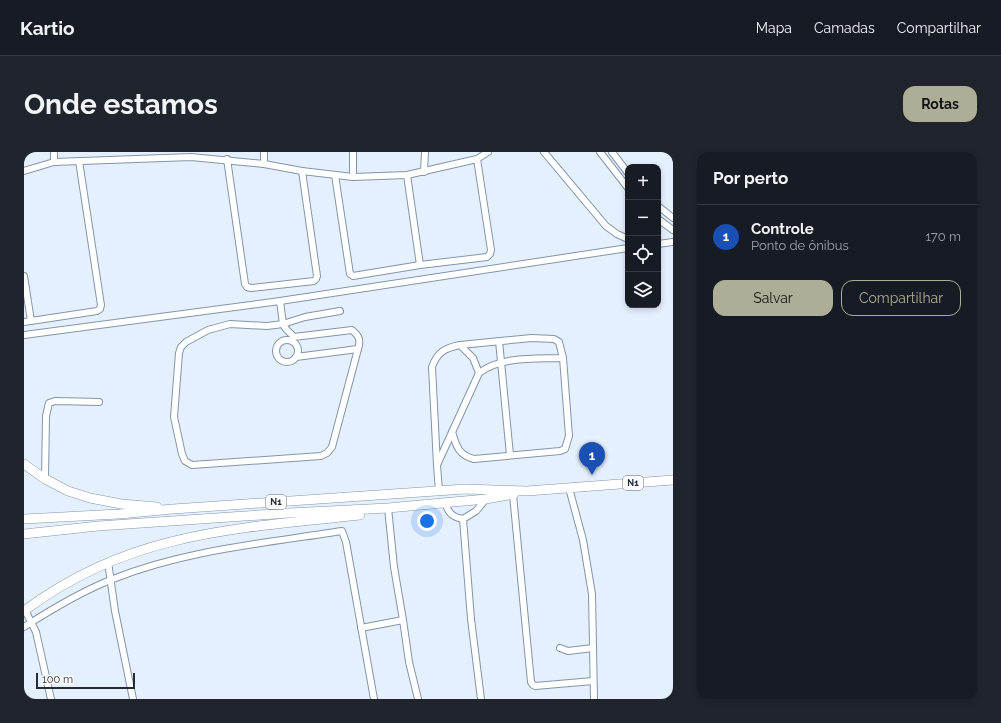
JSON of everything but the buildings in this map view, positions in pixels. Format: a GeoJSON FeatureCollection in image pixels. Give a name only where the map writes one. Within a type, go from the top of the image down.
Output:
{"type":"FeatureCollection","features":[{"type":"Feature","properties":{"kind":"highway"},"geometry":{"type":"LineString","coordinates":[[24,464],[45,479],[68,491],[90,498],[121,504],[173,509]]}},
{"type":"Feature","properties":{"kind":"highway","name":"N1"},"geometry":{"type":"LineString","coordinates":[[24,519],[119,514],[465,489],[527,491],[673,480]]}},
{"type":"Feature","properties":{"kind":"highway","name":"N1"},"geometry":{"type":"LineString","coordinates":[[24,534],[106,526],[289,513],[386,508],[486,499],[513,495],[527,491]]}},
{"type":"Feature","properties":{"kind":"highway"},"geometry":{"type":"LineString","coordinates":[[24,610],[59,586],[108,562],[146,548],[200,535],[368,514],[386,508]]}},
{"type":"Feature","properties":{"kind":"street"},"geometry":{"type":"LineString","coordinates":[[54,152],[54,162]]}},
{"type":"Feature","properties":{"kind":"street"},"geometry":{"type":"LineString","coordinates":[[264,152],[264,164]]}},
{"type":"Feature","properties":{"kind":"street"},"geometry":{"type":"LineString","coordinates":[[353,152],[353,177]]}},
{"type":"Feature","properties":{"kind":"street"},"geometry":{"type":"LineString","coordinates":[[424,152],[424,172]]}},
{"type":"Feature","properties":{"kind":"street"},"geometry":{"type":"LineString","coordinates":[[24,171],[54,162],[191,154],[302,171],[353,177],[407,175],[476,159],[488,152]]}},
{"type":"Feature","properties":{"kind":"street"},"geometry":{"type":"LineString","coordinates":[[544,152],[606,226],[625,238]]}},
{"type":"Feature","properties":{"kind":"street"},"geometry":{"type":"LineString","coordinates":[[600,152],[625,184]]}},
{"type":"Feature","properties":{"kind":"street"},"geometry":{"type":"LineString","coordinates":[[612,152],[625,169]]}},
{"type":"Feature","properties":{"kind":"street"},"geometry":{"type":"LineString","coordinates":[[226,159],[245,284],[247,287],[251,288],[314,281],[316,279],[317,276],[302,171]]}},
{"type":"Feature","properties":{"kind":"street"},"geometry":{"type":"LineString","coordinates":[[335,175],[351,276],[487,256],[490,254],[476,159]]}},
{"type":"Feature","properties":{"kind":"street"},"geometry":{"type":"LineString","coordinates":[[24,276],[27,322],[97,312],[100,309],[101,305],[79,161]]}},
{"type":"Feature","properties":{"kind":"street"},"geometry":{"type":"LineString","coordinates":[[407,175],[420,265]]}},
{"type":"Feature","properties":{"kind":"street"},"geometry":{"type":"LineString","coordinates":[[661,208],[673,218]]}},
{"type":"Feature","properties":{"kind":"street"},"geometry":{"type":"LineString","coordinates":[[661,221],[673,230]]}},
{"type":"Feature","properties":{"kind":"street"},"geometry":{"type":"LineString","coordinates":[[661,244],[673,242]]}},
{"type":"Feature","properties":{"kind":"street"},"geometry":{"type":"LineString","coordinates":[[24,335],[280,301],[625,248]]}},
{"type":"Feature","properties":{"kind":"street"},"geometry":{"type":"LineString","coordinates":[[280,301],[283,324],[294,339],[298,348],[296,357]]}},
{"type":"Feature","properties":{"kind":"street"},"geometry":{"type":"LineString","coordinates":[[340,311],[305,317],[283,324],[267,326],[230,324],[208,330],[186,342],[181,347],[179,353],[174,417],[182,454],[186,461],[192,465],[202,465],[321,456],[327,453],[332,447],[360,343],[359,337],[352,330],[283,341],[278,345],[277,352],[279,358],[285,361],[291,361],[296,357],[358,349]]}},
{"type":"Feature","properties":{"kind":"street"},"geometry":{"type":"LineString","coordinates":[[438,491],[432,367],[435,358],[443,351],[451,347],[499,341],[532,338],[554,339],[561,346],[569,436],[565,449],[560,451],[474,459],[467,457],[456,446],[452,432]]}},
{"type":"Feature","properties":{"kind":"street"},"geometry":{"type":"LineString","coordinates":[[499,341],[510,455]]}},
{"type":"Feature","properties":{"kind":"street"},"geometry":{"type":"LineString","coordinates":[[460,345],[473,358],[479,373]]}},
{"type":"Feature","properties":{"kind":"street"},"geometry":{"type":"LineString","coordinates":[[437,465],[479,373],[487,367],[501,362],[563,358]]}},
{"type":"Feature","properties":{"kind":"street"},"geometry":{"type":"LineString","coordinates":[[45,479],[46,416],[49,403],[55,400],[99,402]]}},
{"type":"Feature","properties":{"kind":"street"},"geometry":{"type":"LineString","coordinates":[[569,488],[583,540],[592,594],[594,699]]}},
{"type":"Feature","properties":{"kind":"street"},"geometry":{"type":"LineString","coordinates":[[513,495],[531,682],[535,686],[593,681]]}},
{"type":"Feature","properties":{"kind":"street"},"geometry":{"type":"LineString","coordinates":[[444,502],[446,509],[451,515],[456,518],[463,519],[476,511],[486,499]]}},
{"type":"Feature","properties":{"kind":"street"},"geometry":{"type":"LineString","coordinates":[[386,508],[409,662],[418,699]]}},
{"type":"Feature","properties":{"kind":"street"},"geometry":{"type":"LineString","coordinates":[[340,517],[342,531],[346,542],[374,699]]}},
{"type":"Feature","properties":{"kind":"street"},"geometry":{"type":"LineString","coordinates":[[463,519],[471,619],[481,699]]}},
{"type":"Feature","properties":{"kind":"street"},"geometry":{"type":"LineString","coordinates":[[24,627],[48,612],[111,580],[168,561],[222,550],[342,531]]}},
{"type":"Feature","properties":{"kind":"street"},"geometry":{"type":"LineString","coordinates":[[108,562],[115,611],[133,699]]}},
{"type":"Feature","properties":{"kind":"street"},"geometry":{"type":"LineString","coordinates":[[24,610],[31,622],[39,644],[51,699]]}},
{"type":"Feature","properties":{"kind":"street"},"geometry":{"type":"LineString","coordinates":[[361,628],[403,620]]}},
{"type":"Feature","properties":{"kind":"street"},"geometry":{"type":"LineString","coordinates":[[560,648],[568,651],[593,648]]}},
{"type":"Feature","properties":{"kind":"place","name":"Controle"},"geometry":{"type":"Point","coordinates":[592,475]}}]}
